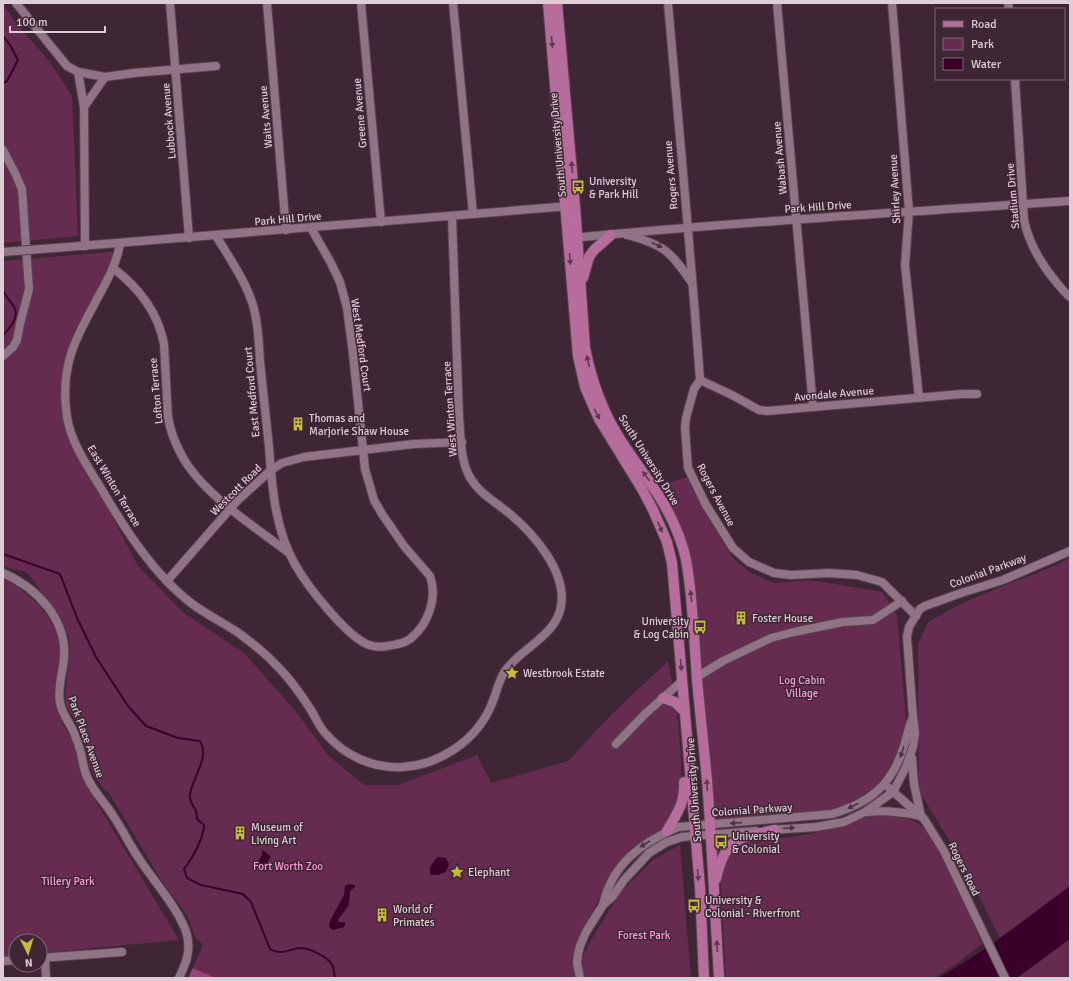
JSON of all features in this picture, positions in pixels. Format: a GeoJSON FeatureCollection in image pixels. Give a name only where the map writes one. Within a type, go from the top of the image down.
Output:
{"type":"FeatureCollection","features":[{"type":"Feature","properties":{"kind":"main road","name":"South University Drive"},"geometry":{"type":"LineString","coordinates":[[548,3],[573,238],[578,356],[581,372],[599,419],[642,489],[653,510],[667,542],[672,563],[700,887],[704,978]]}},
{"type":"Feature","properties":{"kind":"main road","name":"South University Drive"},"geometry":{"type":"LineString","coordinates":[[557,3],[570,206]]}},
{"type":"Feature","properties":{"kind":"main road"},"geometry":{"type":"LineString","coordinates":[[581,284],[589,257],[594,250],[616,234]]}},
{"type":"Feature","properties":{"kind":"main road","name":"South University Drive"},"geometry":{"type":"LineString","coordinates":[[573,238],[581,284],[585,348],[597,392],[617,434],[660,496],[682,544],[688,572],[707,780],[719,978]]}},
{"type":"Feature","properties":{"kind":"main road"},"geometry":{"type":"LineString","coordinates":[[664,698],[675,702],[684,710]]}},
{"type":"Feature","properties":{"kind":"main road"},"geometry":{"type":"LineString","coordinates":[[667,831],[683,802],[684,792],[682,758],[686,730]]}},
{"type":"Feature","properties":{"kind":"main road"},"geometry":{"type":"LineString","coordinates":[[713,891],[720,862],[724,853],[729,847],[744,836],[775,830]]}},
{"type":"Feature","properties":{"kind":"street"},"geometry":{"type":"LineString","coordinates":[[16,3],[67,66],[78,72],[105,77],[216,66]]}},
{"type":"Feature","properties":{"kind":"street","name":"Lubbock Avenue"},"geometry":{"type":"LineString","coordinates":[[170,3],[190,238]]}},
{"type":"Feature","properties":{"kind":"street","name":"Waits Avenue"},"geometry":{"type":"LineString","coordinates":[[267,3],[286,230]]}},
{"type":"Feature","properties":{"kind":"street","name":"Greene Avenue"},"geometry":{"type":"LineString","coordinates":[[361,3],[381,222]]}},
{"type":"Feature","properties":{"kind":"street"},"geometry":{"type":"LineString","coordinates":[[453,3],[473,214]]}},
{"type":"Feature","properties":{"kind":"street","name":"Rogers Avenue"},"geometry":{"type":"LineString","coordinates":[[668,3],[700,380],[694,389],[686,418],[685,436],[688,468],[706,505],[733,548],[749,562],[774,573],[791,575],[829,573],[857,575],[876,580],[882,582],[916,616]]}},
{"type":"Feature","properties":{"kind":"street","name":"Wabash Avenue"},"geometry":{"type":"LineString","coordinates":[[777,3],[813,407]]}},
{"type":"Feature","properties":{"kind":"street","name":"Shirley Avenue"},"geometry":{"type":"LineString","coordinates":[[892,3],[909,211],[905,265],[919,398]]}},
{"type":"Feature","properties":{"kind":"street"},"geometry":{"type":"LineString","coordinates":[[78,72],[84,107],[83,246]]}},
{"type":"Feature","properties":{"kind":"street"},"geometry":{"type":"LineString","coordinates":[[84,107],[105,77]]}},
{"type":"Feature","properties":{"kind":"street","name":"Stadium Drive"},"geometry":{"type":"LineString","coordinates":[[1015,80],[1024,220],[1027,234],[1034,251],[1066,295],[1070,297]]}},
{"type":"Feature","properties":{"kind":"street"},"geometry":{"type":"LineString","coordinates":[[3,150],[22,189],[29,289],[17,340],[13,347],[3,356]]}},
{"type":"Feature","properties":{"kind":"street","name":"Park Hill Drive"},"geometry":{"type":"LineString","coordinates":[[573,238],[909,211],[1070,202]]}},
{"type":"Feature","properties":{"kind":"street","name":"Park Hill Drive"},"geometry":{"type":"LineString","coordinates":[[3,252],[216,236],[570,206]]}},
{"type":"Feature","properties":{"kind":"street","name":"West Winton Terrace"},"geometry":{"type":"LineString","coordinates":[[370,763],[381,766],[402,767],[418,765],[447,754],[463,743],[484,721],[491,708],[506,670],[550,628],[560,613],[562,605],[560,583],[551,562],[530,534],[515,519],[475,485],[467,470],[462,442],[460,417],[452,216]]}},
{"type":"Feature","properties":{"kind":"street","name":"West Medford Court"},"geometry":{"type":"LineString","coordinates":[[290,553],[304,578],[325,605],[344,626],[363,642],[372,646],[399,644],[410,639],[419,630],[429,614],[433,600],[432,582],[430,576],[400,540],[374,500],[365,469],[362,450],[354,354],[347,308],[340,282],[331,262],[311,228]]}},
{"type":"Feature","properties":{"kind":"street"},"geometry":{"type":"LineString","coordinates":[[616,234],[643,239],[664,249],[678,262],[693,285]]}},
{"type":"Feature","properties":{"kind":"street","name":"East Medford Court"},"geometry":{"type":"LineString","coordinates":[[216,236],[241,279],[252,303],[258,332],[271,470],[278,517],[290,553]]}},
{"type":"Feature","properties":{"kind":"street"},"geometry":{"type":"LineString","coordinates":[[113,268],[119,252],[120,243]]}},
{"type":"Feature","properties":{"kind":"street","name":"Lofton Terrace"},"geometry":{"type":"LineString","coordinates":[[113,268],[135,286],[142,294],[162,335],[164,344],[168,417],[170,429],[181,455],[197,477],[214,495],[290,553]]}},
{"type":"Feature","properties":{"kind":"street","name":"East Winton Terrace"},"geometry":{"type":"LineString","coordinates":[[113,268],[83,326],[71,354],[66,387],[68,420],[74,439],[87,465],[120,521],[167,581],[193,604],[241,634],[276,664],[297,688],[325,733],[346,752],[356,758],[370,763]]}},
{"type":"Feature","properties":{"kind":"street","name":"Avondale Avenue"},"geometry":{"type":"LineString","coordinates":[[700,380],[759,410],[767,411],[962,394],[977,394]]}},
{"type":"Feature","properties":{"kind":"street","name":"Westcott Road"},"geometry":{"type":"LineString","coordinates":[[167,581],[230,508],[271,470],[282,463],[304,457],[362,450],[414,444],[462,442]]}},
{"type":"Feature","properties":{"kind":"street","name":"Colonial Parkway"},"geometry":{"type":"LineString","coordinates":[[916,616],[920,609],[925,606],[1003,580],[1070,551]]}},
{"type":"Feature","properties":{"kind":"street","name":"Park Place Avenue"},"geometry":{"type":"LineString","coordinates":[[3,573],[16,579],[32,591],[44,603],[60,626],[64,644],[64,658],[59,696],[61,707],[76,738],[87,778],[113,815],[138,858],[183,922],[187,934],[188,948],[187,961],[179,978]]}},
{"type":"Feature","properties":{"kind":"street"},"geometry":{"type":"LineString","coordinates":[[697,677],[723,661],[771,638],[836,624],[873,620],[902,601]]}},
{"type":"Feature","properties":{"kind":"street"},"geometry":{"type":"LineString","coordinates":[[893,792],[906,767],[912,751],[915,733],[907,636],[909,627],[916,616]]}},
{"type":"Feature","properties":{"kind":"street"},"geometry":{"type":"LineString","coordinates":[[616,744],[645,714],[682,681]]}},
{"type":"Feature","properties":{"kind":"street"},"geometry":{"type":"LineString","coordinates":[[884,784],[892,775],[898,764],[908,734],[909,724],[913,717]]}},
{"type":"Feature","properties":{"kind":"street"},"geometry":{"type":"LineString","coordinates":[[865,812],[883,810],[899,811],[921,816],[914,784],[912,751]]}},
{"type":"Feature","properties":{"kind":"street","name":"Colonial Parkway"},"geometry":{"type":"LineString","coordinates":[[603,905],[606,892],[627,859],[637,849],[678,826],[762,821],[832,814],[848,809],[864,801],[884,784]]}},
{"type":"Feature","properties":{"kind":"street","name":"Rogers Road"},"geometry":{"type":"LineString","coordinates":[[884,784],[921,816],[944,851],[1005,978]]}},
{"type":"Feature","properties":{"kind":"street","name":"Colonial Parkway"},"geometry":{"type":"LineString","coordinates":[[580,978],[577,963],[580,946],[586,932],[603,905],[613,896],[638,864],[654,850],[678,838],[830,825],[844,822],[865,812],[893,792]]}},
{"type":"Feature","properties":{"kind":"street"},"geometry":{"type":"LineString","coordinates":[[48,958],[122,952]]}},
{"type":"Feature","properties":{"kind":"green space"},"geometry":{"type":"Polygon","coordinates":[[[3,3],[14,21],[50,62],[72,96],[78,236],[3,243],[3,3]]]}},
{"type":"Feature","properties":{"kind":"green space","name":"Fort Worth Zoo"},"geometry":{"type":"Polygon","coordinates":[[[111,252],[114,254],[115,259],[70,349],[64,400],[84,463],[138,566],[184,613],[244,653],[297,713],[328,755],[364,785],[398,785],[477,755],[491,783],[568,761],[611,715],[668,661],[677,713],[681,758],[681,795],[668,823],[635,847],[614,870],[574,952],[574,965],[576,974],[594,935],[623,890],[653,860],[680,845],[691,978],[216,978],[193,968],[203,945],[195,937],[187,915],[161,880],[109,793],[93,775],[89,765],[86,741],[65,703],[70,643],[64,624],[28,573],[3,566],[3,261],[111,252]]]}},
{"type":"Feature","properties":{"kind":"green space","name":"Log Cabin Village"},"geometry":{"type":"Polygon","coordinates":[[[687,477],[706,514],[733,558],[749,572],[774,583],[810,580],[882,592],[897,615],[906,720],[904,739],[899,756],[883,780],[857,800],[839,809],[799,814],[719,819],[716,815],[702,699],[698,608],[695,578],[683,533],[669,504],[658,486],[687,477]]]}},
{"type":"Feature","properties":{"kind":"green space"},"geometry":{"type":"Polygon","coordinates":[[[1070,558],[1070,886],[1000,938],[953,846],[919,791],[918,644],[928,622],[959,605],[1057,565],[1070,558]]]}},
{"type":"Feature","properties":{"kind":"green space","name":"Tillery Park"},"geometry":{"type":"Polygon","coordinates":[[[3,578],[16,585],[40,606],[51,621],[58,637],[61,659],[54,700],[63,724],[75,747],[86,785],[179,940],[48,952],[48,933],[8,933],[8,956],[3,957],[3,578]]]}},
{"type":"Feature","properties":{"kind":"green space"},"geometry":{"type":"Polygon","coordinates":[[[874,815],[891,815],[906,818],[916,822],[925,829],[954,878],[982,944],[956,964],[934,978],[726,978],[718,840],[764,839],[799,836],[826,830],[874,815]]]}},
{"type":"Feature","properties":{"kind":"green space"},"geometry":{"type":"Polygon","coordinates":[[[1070,939],[1070,978],[1003,978],[1070,939]]]}},
{"type":"Feature","properties":{"kind":"shaded area"},"geometry":{"type":"Polygon","coordinates":[[[193,968],[216,978],[188,978],[193,968]]]}},
{"type":"Feature","properties":{"kind":"water"},"geometry":{"type":"Polygon","coordinates":[[[263,850],[271,857],[267,862],[269,864],[269,870],[262,868],[258,861],[263,850]]]}},
{"type":"Feature","properties":{"kind":"water"},"geometry":{"type":"Polygon","coordinates":[[[437,857],[446,858],[449,864],[446,872],[438,875],[430,875],[430,867],[437,857]]]}},
{"type":"Feature","properties":{"kind":"water"},"geometry":{"type":"Polygon","coordinates":[[[349,884],[355,885],[355,887],[350,891],[349,905],[338,920],[339,922],[345,922],[345,925],[344,927],[333,930],[329,925],[330,921],[344,895],[345,886],[349,884]]]}},
{"type":"Feature","properties":{"kind":"water"},"geometry":{"type":"Polygon","coordinates":[[[1070,886],[1070,939],[1017,978],[938,978],[989,946],[1070,886]]]}},
{"type":"Feature","properties":{"kind":"waterway"},"geometry":{"type":"LineString","coordinates":[[3,36],[18,60],[7,81],[3,83]]}},
{"type":"Feature","properties":{"kind":"waterway"},"geometry":{"type":"LineString","coordinates":[[3,290],[16,311],[16,315],[11,326],[3,335]]}},
{"type":"Feature","properties":{"kind":"waterway"},"geometry":{"type":"LineString","coordinates":[[3,554],[60,574],[77,618],[96,657],[128,706],[146,726],[178,738],[200,741],[203,747],[202,760],[192,787],[190,799],[196,811],[197,819],[204,825],[204,828],[197,849],[184,869],[187,878],[201,885],[243,894],[251,902],[270,949],[278,952],[285,952],[300,948],[313,951],[332,964],[335,978]]}},
{"type":"Feature","properties":{"kind":"place","name":"University & Park Hill"},"geometry":{"type":"Point","coordinates":[578,187]}},
{"type":"Feature","properties":{"kind":"place","name":"Thomas and Marjorie Shaw House"},"geometry":{"type":"Point","coordinates":[298,424]}},
{"type":"Feature","properties":{"kind":"place","name":"Foster House"},"geometry":{"type":"Point","coordinates":[741,618]}},
{"type":"Feature","properties":{"kind":"place","name":"University & Log Cabin"},"geometry":{"type":"Point","coordinates":[700,627]}},
{"type":"Feature","properties":{"kind":"place","name":"Westbrook Estate"},"geometry":{"type":"Point","coordinates":[512,673]}},
{"type":"Feature","properties":{"kind":"place","name":"Museum of Living Art"},"geometry":{"type":"Point","coordinates":[240,833]}},
{"type":"Feature","properties":{"kind":"place","name":"University & Colonial"},"geometry":{"type":"Point","coordinates":[721,842]}},
{"type":"Feature","properties":{"kind":"place","name":"Elephant"},"geometry":{"type":"Point","coordinates":[457,872]}},
{"type":"Feature","properties":{"kind":"place","name":"University & Colonial - Riverfront"},"geometry":{"type":"Point","coordinates":[694,906]}},
{"type":"Feature","properties":{"kind":"place","name":"World of Primates"},"geometry":{"type":"Point","coordinates":[382,915]}},
{"type":"Feature","properties":{"kind":"park label","name":"Forest Park"},"geometry":{"type":"Point","coordinates":[644,935]}}]}
